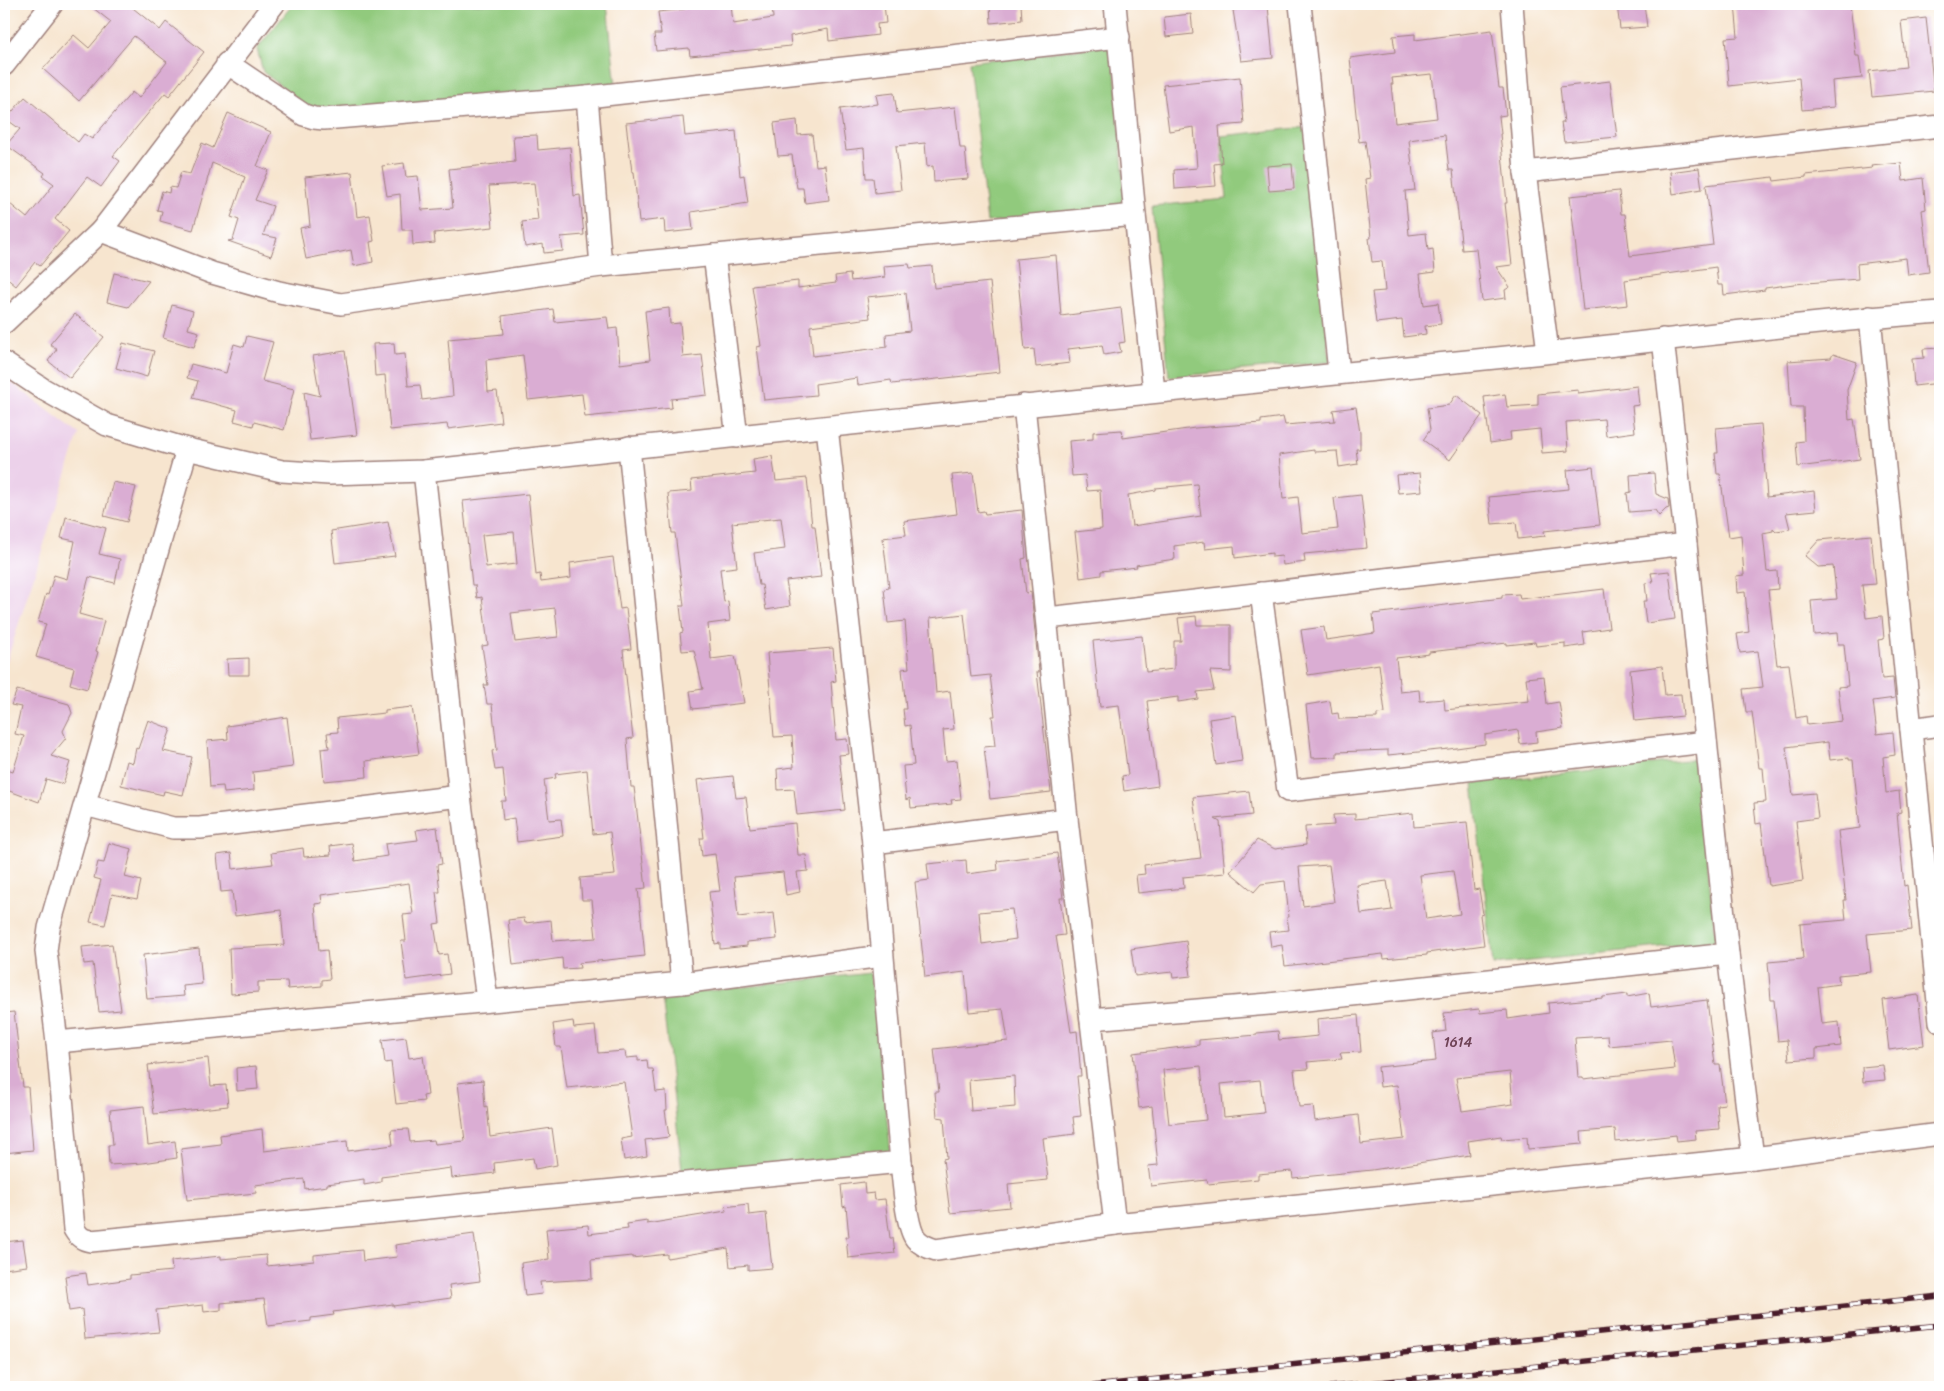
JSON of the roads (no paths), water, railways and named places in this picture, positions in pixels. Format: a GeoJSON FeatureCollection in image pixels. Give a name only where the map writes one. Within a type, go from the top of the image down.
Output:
{"type":"FeatureCollection","features":[{"type":"Feature","properties":{"kind":"street"},"geometry":{"type":"LineString","coordinates":[[4,65],[52,4]]}},
{"type":"Feature","properties":{"kind":"street"},"geometry":{"type":"LineString","coordinates":[[4,323],[101,231],[274,4]]}},
{"type":"Feature","properties":{"kind":"street"},"geometry":{"type":"LineString","coordinates":[[1116,4],[1135,215],[1154,391]]}},
{"type":"Feature","properties":{"kind":"street"},"geometry":{"type":"LineString","coordinates":[[1300,4],[1339,372]]}},
{"type":"Feature","properties":{"kind":"street"},"geometry":{"type":"LineString","coordinates":[[1512,4],[1525,172],[1548,352]]}},
{"type":"Feature","properties":{"kind":"street"},"geometry":{"type":"LineString","coordinates":[[228,63],[304,115],[324,119],[587,97],[1120,37]]}},
{"type":"Feature","properties":{"kind":"street"},"geometry":{"type":"LineString","coordinates":[[587,97],[601,266]]}},
{"type":"Feature","properties":{"kind":"street"},"geometry":{"type":"LineString","coordinates":[[1525,172],[1940,126]]}},
{"type":"Feature","properties":{"kind":"street"},"geometry":{"type":"LineString","coordinates":[[101,231],[212,273],[279,292],[341,304],[601,266],[1135,215]]}},
{"type":"Feature","properties":{"kind":"street"},"geometry":{"type":"LineString","coordinates":[[714,255],[737,437]]}},
{"type":"Feature","properties":{"kind":"street"},"geometry":{"type":"LineString","coordinates":[[4,363],[44,389],[107,425],[187,449],[282,471],[329,474],[424,471],[629,447],[827,428],[1154,391],[1548,352],[1870,317],[1940,312]]}},
{"type":"Feature","properties":{"kind":"street"},"geometry":{"type":"LineString","coordinates":[[1870,317],[1940,1022]]}},
{"type":"Feature","properties":{"kind":"street"},"geometry":{"type":"LineString","coordinates":[[1663,338],[1728,954],[1753,1158]]}},
{"type":"Feature","properties":{"kind":"street"},"geometry":{"type":"LineString","coordinates":[[1024,405],[1068,819],[1115,1224]]}},
{"type":"Feature","properties":{"kind":"street"},"geometry":{"type":"LineString","coordinates":[[827,428],[873,843],[900,1162],[909,1221],[915,1238],[924,1246],[936,1250],[1115,1224],[1753,1158],[1940,1134]]}},
{"type":"Feature","properties":{"kind":"street"},"geometry":{"type":"LineString","coordinates":[[629,447],[682,983]]}},
{"type":"Feature","properties":{"kind":"street"},"geometry":{"type":"LineString","coordinates":[[187,449],[49,928],[46,951],[57,1042],[74,1229],[78,1235],[84,1240],[91,1242],[900,1162]]}},
{"type":"Feature","properties":{"kind":"street"},"geometry":{"type":"LineString","coordinates":[[424,471],[460,796],[488,1000]]}},
{"type":"Feature","properties":{"kind":"street"},"geometry":{"type":"LineString","coordinates":[[1048,618],[1686,544]]}},
{"type":"Feature","properties":{"kind":"street"},"geometry":{"type":"LineString","coordinates":[[1261,593],[1288,791],[1706,742]]}},
{"type":"Feature","properties":{"kind":"street"},"geometry":{"type":"LineString","coordinates":[[1911,729],[1940,725]]}},
{"type":"Feature","properties":{"kind":"street"},"geometry":{"type":"LineString","coordinates":[[85,805],[173,828],[200,828],[460,796]]}},
{"type":"Feature","properties":{"kind":"street"},"geometry":{"type":"LineString","coordinates":[[873,843],[1068,819]]}},
{"type":"Feature","properties":{"kind":"street"},"geometry":{"type":"LineString","coordinates":[[1091,1019],[1269,1004],[1728,954]]}},
{"type":"Feature","properties":{"kind":"street"},"geometry":{"type":"LineString","coordinates":[[57,1042],[682,983],[882,956]]}},
{"type":"Feature","properties":{"kind":"railway"},"geometry":{"type":"LineString","coordinates":[[1083,1387],[1940,1296]]}},
{"type":"Feature","properties":{"kind":"railway"},"geometry":{"type":"LineString","coordinates":[[1330,1387],[1940,1325]]}}]}
